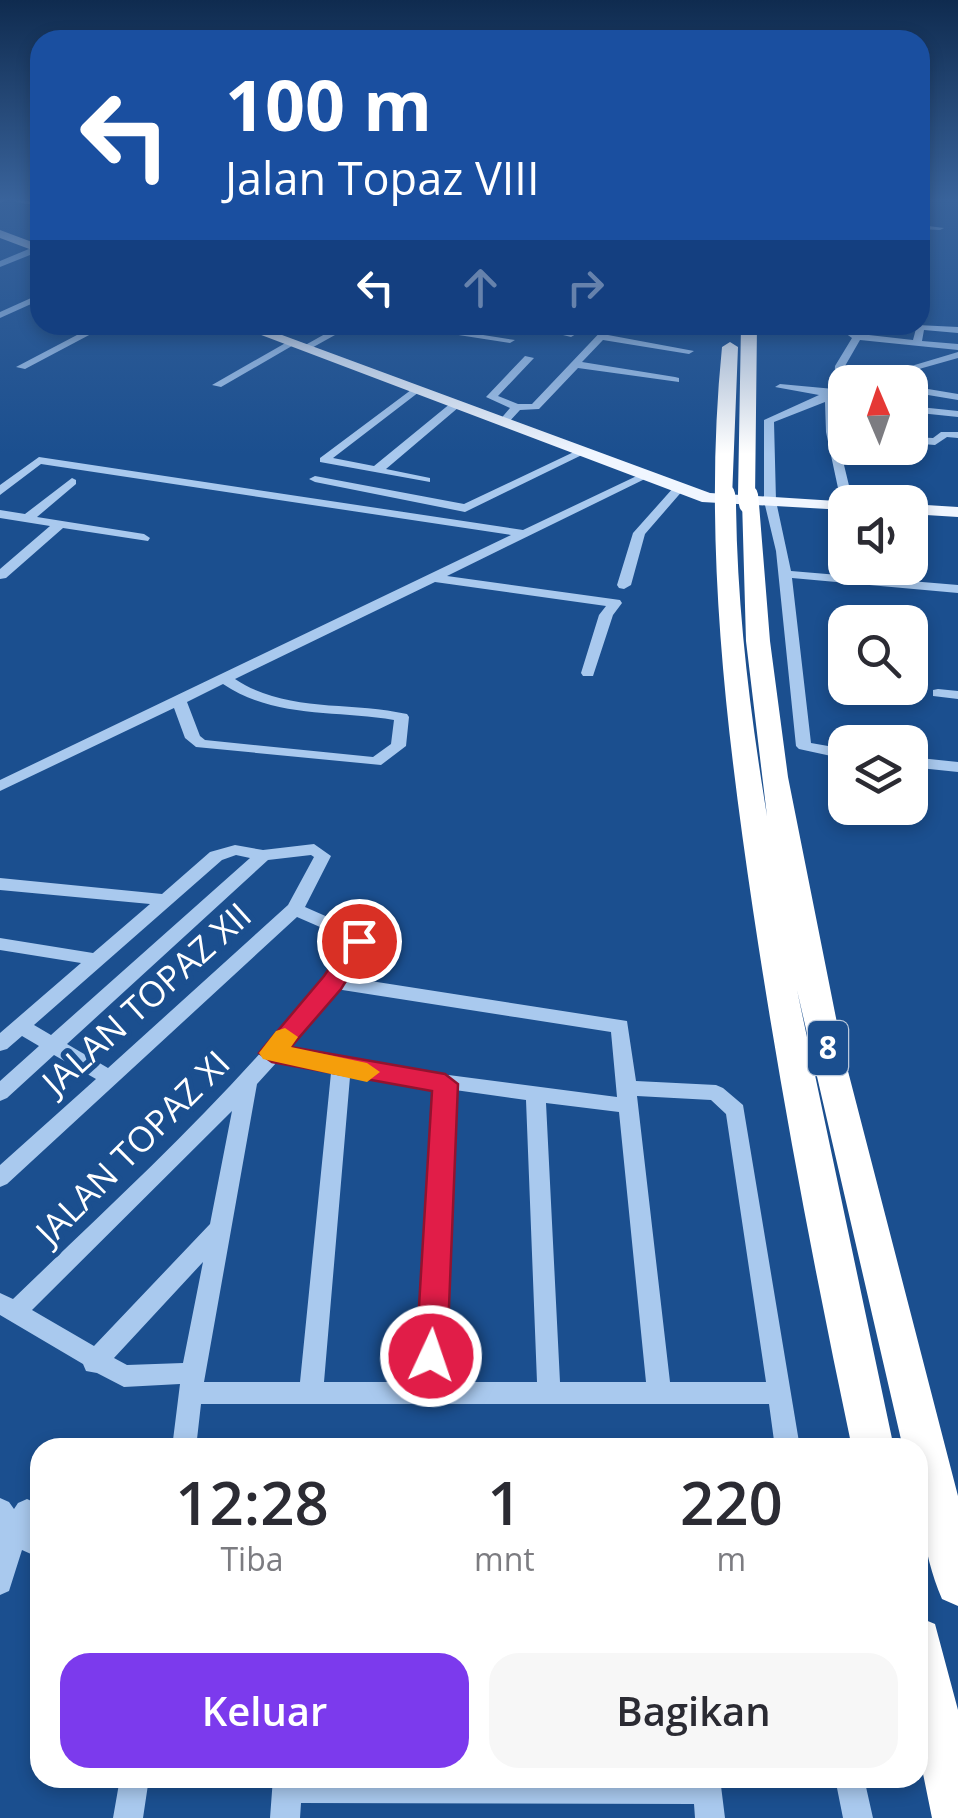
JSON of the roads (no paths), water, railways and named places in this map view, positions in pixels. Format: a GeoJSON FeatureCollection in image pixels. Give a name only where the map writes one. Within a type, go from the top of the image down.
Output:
{"type":"FeatureCollection","features":[{"type":"Feature","properties":{"kind":"highway","name":"8"},"geometry":{"type":"LineString","coordinates":[[731,335],[724,416],[794,889],[840,1105],[922,1438]]}},
{"type":"Feature","properties":{"kind":"highway","name":"8"},"geometry":{"type":"LineString","coordinates":[[747,335],[738,499],[726,566],[755,829],[795,1068],[871,1438]]}},
{"type":"Feature","properties":{"kind":"highway","name":"8"},"geometry":{"type":"LineString","coordinates":[[928,1462],[958,1584]]}},
{"type":"Feature","properties":{"kind":"highway"},"geometry":{"type":"LineString","coordinates":[[928,1685],[958,1818]]}},
{"type":"Feature","properties":{"kind":"main road"},"geometry":{"type":"LineString","coordinates":[[272,335],[678,488],[738,499],[828,503]]}},
{"type":"Feature","properties":{"kind":"main road"},"geometry":{"type":"LineString","coordinates":[[928,510],[958,512]]}},
{"type":"Feature","properties":{"kind":"street"},"geometry":{"type":"LineString","coordinates":[[0,315],[30,301]]}},
{"type":"Feature","properties":{"kind":"street"},"geometry":{"type":"LineString","coordinates":[[930,328],[958,330]]}},
{"type":"Feature","properties":{"kind":"street"},"geometry":{"type":"LineString","coordinates":[[21,367],[83,335]]}},
{"type":"Feature","properties":{"kind":"street"},"geometry":{"type":"LineString","coordinates":[[217,385],[323,335]]}},
{"type":"Feature","properties":{"kind":"street"},"geometry":{"type":"LineString","coordinates":[[478,335],[510,340]]}},
{"type":"Feature","properties":{"kind":"street"},"geometry":{"type":"LineString","coordinates":[[854,335],[958,347]]}},
{"type":"Feature","properties":{"kind":"street"},"geometry":{"type":"LineString","coordinates":[[917,343],[918,335]]}},
{"type":"Feature","properties":{"kind":"street"},"geometry":{"type":"LineString","coordinates":[[529,358],[492,396],[517,407],[535,407],[600,337],[689,351]]}},
{"type":"Feature","properties":{"kind":"street"},"geometry":{"type":"LineString","coordinates":[[841,365],[857,337]]}},
{"type":"Feature","properties":{"kind":"street"},"geometry":{"type":"LineString","coordinates":[[922,365],[958,358]]}},
{"type":"Feature","properties":{"kind":"street"},"geometry":{"type":"LineString","coordinates":[[574,364],[675,380]]}},
{"type":"Feature","properties":{"kind":"street"},"geometry":{"type":"LineString","coordinates":[[780,387],[828,394]]}},
{"type":"Feature","properties":{"kind":"street"},"geometry":{"type":"LineString","coordinates":[[415,390],[324,460],[426,480]]}},
{"type":"Feature","properties":{"kind":"street"},"geometry":{"type":"LineString","coordinates":[[928,392],[958,396]]}},
{"type":"Feature","properties":{"kind":"street"},"geometry":{"type":"LineString","coordinates":[[828,397],[769,420],[738,499],[785,574],[804,746],[828,751]]}},
{"type":"Feature","properties":{"kind":"street"},"geometry":{"type":"LineString","coordinates":[[377,470],[455,405]]}},
{"type":"Feature","properties":{"kind":"street"},"geometry":{"type":"LineString","coordinates":[[502,422],[517,407]]}},
{"type":"Feature","properties":{"kind":"street"},"geometry":{"type":"LineString","coordinates":[[928,411],[958,414]]}},
{"type":"Feature","properties":{"kind":"street"},"geometry":{"type":"LineString","coordinates":[[928,441],[936,442],[945,434],[958,435]]}},
{"type":"Feature","properties":{"kind":"street"},"geometry":{"type":"LineString","coordinates":[[314,479],[464,508],[582,452]]}},
{"type":"Feature","properties":{"kind":"street"},"geometry":{"type":"LineString","coordinates":[[0,491],[39,460],[520,533]]}},
{"type":"Feature","properties":{"kind":"street"},"geometry":{"type":"LineString","coordinates":[[0,786],[647,475]]}},
{"type":"Feature","properties":{"kind":"street"},"geometry":{"type":"LineString","coordinates":[[28,518],[72,482]]}},
{"type":"Feature","properties":{"kind":"street"},"geometry":{"type":"LineString","coordinates":[[624,585],[639,532],[678,488]]}},
{"type":"Feature","properties":{"kind":"street"},"geometry":{"type":"LineString","coordinates":[[0,514],[144,538]]}},
{"type":"Feature","properties":{"kind":"street"},"geometry":{"type":"LineString","coordinates":[[1,575],[60,524]]}},
{"type":"Feature","properties":{"kind":"street"},"geometry":{"type":"LineString","coordinates":[[785,574],[958,589]]}},
{"type":"Feature","properties":{"kind":"street"},"geometry":{"type":"LineString","coordinates":[[434,578],[615,603],[606,614],[588,673]]}},
{"type":"Feature","properties":{"kind":"street"},"geometry":{"type":"LineString","coordinates":[[179,700],[194,738],[201,744],[376,762],[398,746],[402,717],[269,702],[240,692],[224,678]]}},
{"type":"Feature","properties":{"kind":"street"},"geometry":{"type":"LineString","coordinates":[[938,693],[958,695]]}},
{"type":"Feature","properties":{"kind":"street"},"geometry":{"type":"LineString","coordinates":[[928,764],[958,767]]}},
{"type":"Feature","properties":{"kind":"street"},"geometry":{"type":"LineString","coordinates":[[0,1044],[224,852],[263,855],[314,849],[323,854],[295,908]]}},
{"type":"Feature","properties":{"kind":"street"},"geometry":{"type":"LineString","coordinates":[[0,1093],[263,855]]}},
{"type":"Feature","properties":{"kind":"street"},"geometry":{"type":"LineString","coordinates":[[0,884],[167,900]]}},
{"type":"Feature","properties":{"kind":"street","name":"JALAN TOPAZ XI"},"geometry":{"type":"LineString","coordinates":[[7,1308],[249,1078],[333,982],[358,944],[358,937],[295,908]]}},
{"type":"Feature","properties":{"kind":"street","name":"JALAN TOPAZ XII"},"geometry":{"type":"LineString","coordinates":[[0,1178],[295,908]]}},
{"type":"Feature","properties":{"kind":"street"},"geometry":{"type":"LineString","coordinates":[[0,944],[98,960]]}},
{"type":"Feature","properties":{"kind":"street"},"geometry":{"type":"LineString","coordinates":[[333,982],[612,1024],[624,1032],[659,1393]]}},
{"type":"Feature","properties":{"kind":"street"},"geometry":{"type":"LineString","coordinates":[[20,1026],[108,1077]]}},
{"type":"Feature","properties":{"kind":"street"},"geometry":{"type":"LineString","coordinates":[[272,1053],[341,1068],[536,1096],[716,1093],[736,1111],[786,1438]]}},
{"type":"Feature","properties":{"kind":"street"},"geometry":{"type":"LineString","coordinates":[[311,1393],[341,1068]]}},
{"type":"Feature","properties":{"kind":"street"},"geometry":{"type":"LineString","coordinates":[[185,1438],[249,1078]]}},
{"type":"Feature","properties":{"kind":"street"},"geometry":{"type":"LineString","coordinates":[[429,1396],[445,1084]]}},
{"type":"Feature","properties":{"kind":"street"},"geometry":{"type":"LineString","coordinates":[[536,1096],[549,1394]]}},
{"type":"Feature","properties":{"kind":"street"},"geometry":{"type":"LineString","coordinates":[[94,1363],[221,1227]]}},
{"type":"Feature","properties":{"kind":"street"},"geometry":{"type":"LineString","coordinates":[[7,1308],[94,1363],[124,1376],[311,1393],[779,1393]]}},
{"type":"Feature","properties":{"kind":"street"},"geometry":{"type":"LineString","coordinates":[[0,1582],[16,1516]]}},
{"type":"Feature","properties":{"kind":"street"},"geometry":{"type":"LineString","coordinates":[[128,1818],[133,1788]]}},
{"type":"Feature","properties":{"kind":"street"},"geometry":{"type":"LineString","coordinates":[[852,1788],[858,1818]]}},
{"type":"Feature","properties":{"kind":"street"},"geometry":{"type":"LineString","coordinates":[[287,1795],[707,1795]]}}]}
